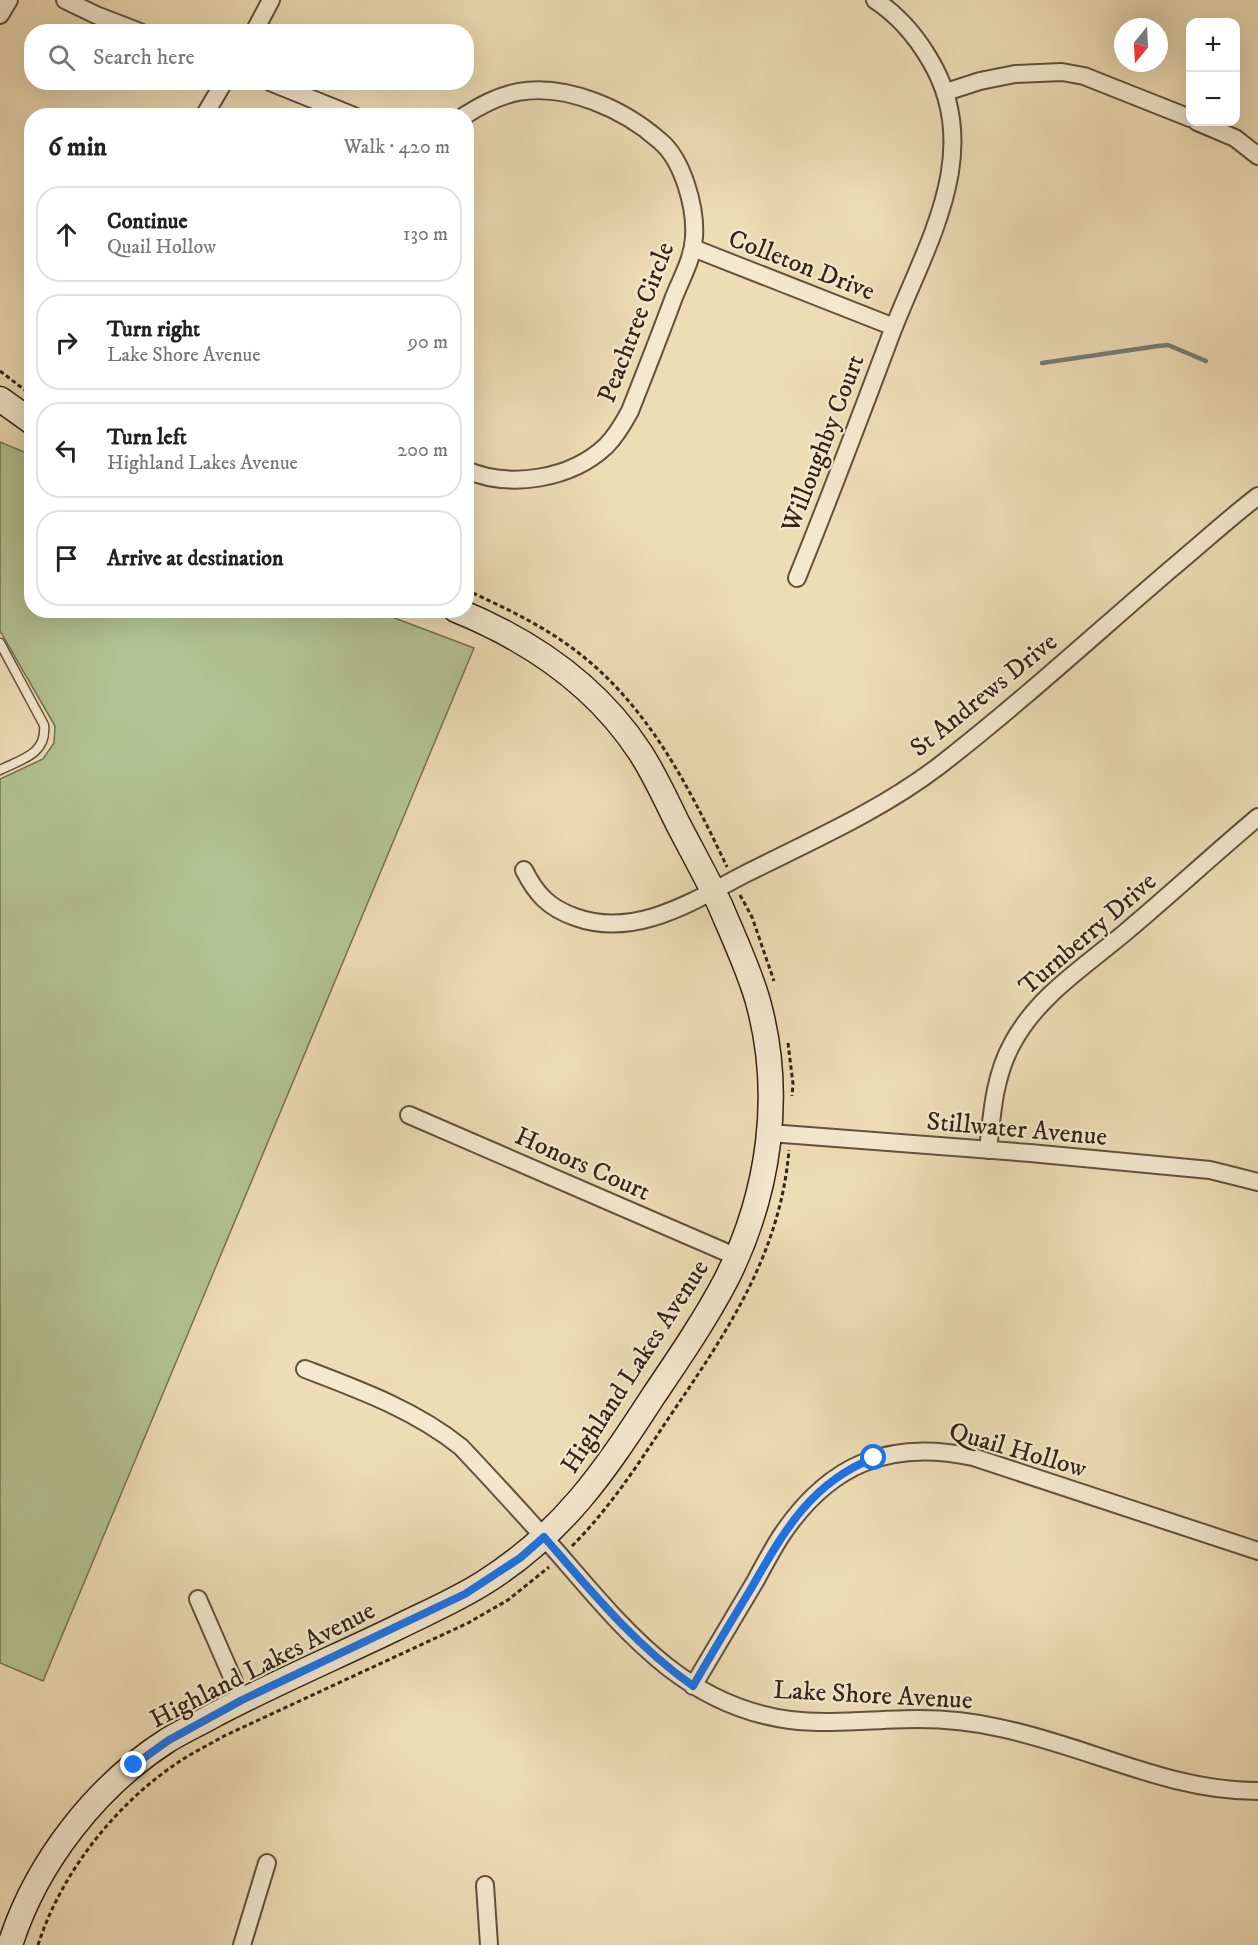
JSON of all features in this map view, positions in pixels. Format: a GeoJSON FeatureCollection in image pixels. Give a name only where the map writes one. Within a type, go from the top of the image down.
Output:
{"type":"FeatureCollection","features":[{"type":"Feature","properties":{"kind":"street"},"geometry":{"type":"LineString","coordinates":[[0,15],[9,0]]}},
{"type":"Feature","properties":{"kind":"street"},"geometry":{"type":"LineString","coordinates":[[65,0],[120,24]]}},
{"type":"Feature","properties":{"kind":"street"},"geometry":{"type":"LineString","coordinates":[[258,24],[272,0]]}},
{"type":"Feature","properties":{"kind":"street","name":"Willoughby Court"},"geometry":{"type":"LineString","coordinates":[[797,578],[947,191],[953,145],[951,114],[946,92],[922,45],[901,21],[875,0]]}},
{"type":"Feature","properties":{"kind":"street"},"geometry":{"type":"LineString","coordinates":[[946,92],[980,81],[1016,74],[1062,72],[1084,76],[1186,116]]}},
{"type":"Feature","properties":{"kind":"street"},"geometry":{"type":"LineString","coordinates":[[209,108],[219,90]]}},
{"type":"Feature","properties":{"kind":"street"},"geometry":{"type":"LineString","coordinates":[[290,90],[334,108]]}},
{"type":"Feature","properties":{"kind":"street","name":"Peachtree Circle"},"geometry":{"type":"LineString","coordinates":[[474,111],[495,99],[519,92],[543,90],[568,93],[616,110],[661,141],[682,174],[694,215],[693,248],[687,268],[630,411],[620,429],[606,446],[565,471],[541,477],[515,480],[474,477]]}},
{"type":"Feature","properties":{"kind":"street"},"geometry":{"type":"LineString","coordinates":[[1206,126],[1235,138],[1258,156]]}},
{"type":"Feature","properties":{"kind":"street","name":"Colleton Drive"},"geometry":{"type":"LineString","coordinates":[[693,248],[894,327]]}},
{"type":"Feature","properties":{"kind":"street"},"geometry":{"type":"LineString","coordinates":[[0,399],[24,416]]}},
{"type":"Feature","properties":{"kind":"street","name":"St Andrews Drive"},"geometry":{"type":"LineString","coordinates":[[524,870],[544,900],[559,912],[598,923],[616,924],[644,920],[724,886],[845,824],[893,797],[938,766],[1009,709],[1258,496]]}},
{"type":"Feature","properties":{"kind":"street","name":"Highland Lakes Avenue"},"geometry":{"type":"LineString","coordinates":[[10,1945],[29,1899],[50,1862],[76,1825],[103,1793],[134,1765],[169,1740],[242,1700],[465,1594],[520,1558],[544,1537],[576,1505],[612,1459],[696,1331],[724,1284],[755,1205],[779,1133],[771,1108],[769,1064],[762,1020],[724,886],[640,753],[605,706],[538,652],[501,630],[474,618]]}},
{"type":"Feature","properties":{"kind":"street","name":"Turnberry Drive"},"geometry":{"type":"LineString","coordinates":[[988,1150],[997,1082],[1006,1056],[1028,1019],[1062,983],[1125,933],[1258,817]]}},
{"type":"Feature","properties":{"kind":"street","name":"Honors Court"},"geometry":{"type":"LineString","coordinates":[[409,1115],[736,1257]]}},
{"type":"Feature","properties":{"kind":"street","name":"Stillwater Avenue"},"geometry":{"type":"LineString","coordinates":[[779,1133],[1210,1170],[1258,1182]]}},
{"type":"Feature","properties":{"kind":"street","name":"Lake Shore Avenue"},"geometry":{"type":"LineString","coordinates":[[305,1369],[359,1390],[440,1430],[461,1447],[561,1556],[622,1627],[666,1668],[723,1702],[789,1720],[826,1722],[920,1719],[989,1726],[1033,1736],[1179,1782],[1218,1789],[1258,1791]]}},
{"type":"Feature","properties":{"kind":"street","name":"Quail Hollow"},"geometry":{"type":"LineString","coordinates":[[693,1686],[782,1536],[802,1508],[838,1476],[867,1461],[900,1452],[927,1450],[974,1457],[1258,1551]]}},
{"type":"Feature","properties":{"kind":"street"},"geometry":{"type":"LineString","coordinates":[[198,1599],[242,1700]]}},
{"type":"Feature","properties":{"kind":"street"},"geometry":{"type":"LineString","coordinates":[[242,1945],[267,1863]]}},
{"type":"Feature","properties":{"kind":"street"},"geometry":{"type":"LineString","coordinates":[[485,1885],[489,1945]]}},
{"type":"Feature","properties":{"kind":"lane"},"geometry":{"type":"LineString","coordinates":[[0,643],[44,725],[45,734],[36,752],[0,770]]}},
{"type":"Feature","properties":{"kind":"path"},"geometry":{"type":"LineString","coordinates":[[0,371],[24,389]]}},
{"type":"Feature","properties":{"kind":"path"},"geometry":{"type":"LineString","coordinates":[[474,594],[543,628],[585,657],[613,684],[645,722],[669,754],[694,801],[724,886],[752,917],[775,985]]}},
{"type":"Feature","properties":{"kind":"path"},"geometry":{"type":"LineString","coordinates":[[788,1042],[793,1084],[792,1096]]}},
{"type":"Feature","properties":{"kind":"path"},"geometry":{"type":"LineString","coordinates":[[38,1945],[57,1898],[83,1855],[110,1823],[149,1785],[186,1757],[224,1736],[468,1623],[508,1600],[561,1556],[606,1509],[633,1473],[734,1318],[757,1273],[780,1208],[789,1153],[779,1133]]}},
{"type":"Feature","properties":{"kind":"green space"},"geometry":{"type":"Polygon","coordinates":[[[0,442],[24,452],[24,618],[395,618],[474,648],[43,1681],[0,1663],[0,779],[43,759],[54,743],[55,726],[0,631],[0,442]]]}},
{"type":"Feature","properties":{"kind":"waterway"},"geometry":{"type":"LineString","coordinates":[[1042,363],[1168,345],[1206,361]]}},
{"type":"Feature","properties":{"kind":"route"},"geometry":{"type":"LineString","coordinates":[[134,1765],[169,1740],[242,1700],[465,1594],[520,1558],[544,1537],[622,1627],[666,1668],[693,1686],[782,1536],[802,1508],[838,1476],[874,1458]]}}]}
